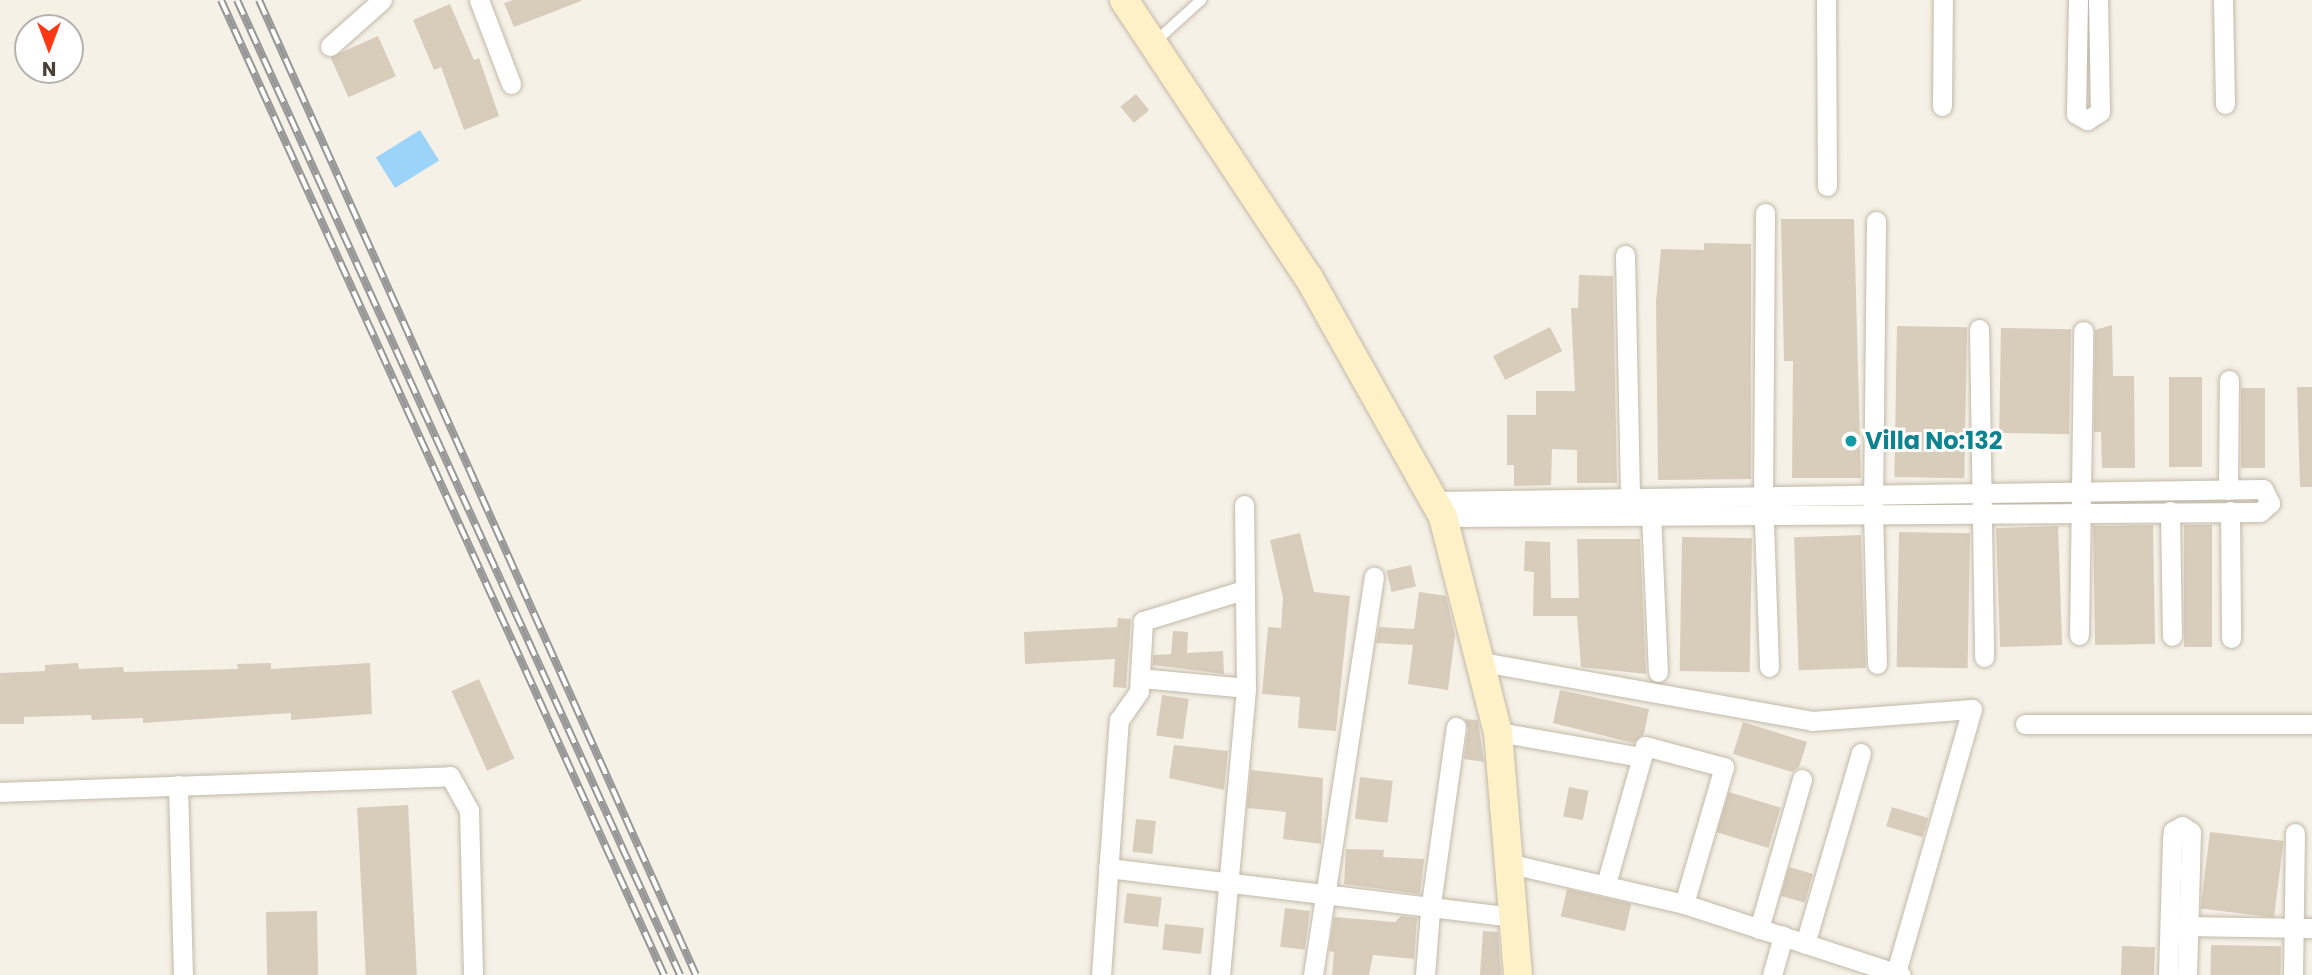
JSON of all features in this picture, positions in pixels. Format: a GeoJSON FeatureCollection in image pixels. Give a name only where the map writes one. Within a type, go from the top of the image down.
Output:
{"type":"FeatureCollection","features":[{"type":"Feature","properties":{"kind":"main road"},"geometry":{"type":"LineString","coordinates":[[1124,0],[1151,46],[1228,150],[1309,278],[1439,509],[1482,662],[1498,732],[1511,918],[1518,975]]}},
{"type":"Feature","properties":{"kind":"street"},"geometry":{"type":"LineString","coordinates":[[330,46],[382,0]]}},
{"type":"Feature","properties":{"kind":"street"},"geometry":{"type":"LineString","coordinates":[[479,0],[511,84]]}},
{"type":"Feature","properties":{"kind":"street"},"geometry":{"type":"LineString","coordinates":[[1826,0],[1827,186]]}},
{"type":"Feature","properties":{"kind":"street"},"geometry":{"type":"LineString","coordinates":[[1942,0],[1942,106]]}},
{"type":"Feature","properties":{"kind":"street"},"geometry":{"type":"LineString","coordinates":[[2078,0],[2076,114],[2087,120],[2100,112],[2098,0]]}},
{"type":"Feature","properties":{"kind":"street"},"geometry":{"type":"LineString","coordinates":[[2223,0],[2225,104]]}},
{"type":"Feature","properties":{"kind":"street"},"geometry":{"type":"LineString","coordinates":[[1765,214],[1764,503],[1769,667]]}},
{"type":"Feature","properties":{"kind":"street"},"geometry":{"type":"LineString","coordinates":[[1876,221],[1873,502],[1877,664]]}},
{"type":"Feature","properties":{"kind":"street"},"geometry":{"type":"LineString","coordinates":[[1625,255],[1630,497]]}},
{"type":"Feature","properties":{"kind":"street"},"geometry":{"type":"LineString","coordinates":[[1979,329],[1984,657]]}},
{"type":"Feature","properties":{"kind":"street"},"geometry":{"type":"LineString","coordinates":[[2079,635],[2083,331]]}},
{"type":"Feature","properties":{"kind":"street"},"geometry":{"type":"LineString","coordinates":[[2228,490],[2229,380]]}},
{"type":"Feature","properties":{"kind":"street"},"geometry":{"type":"LineString","coordinates":[[1439,509],[1630,497],[1764,503],[1980,502],[2080,493],[2263,489],[2270,503],[2260,512],[2079,513],[1980,502]]}},
{"type":"Feature","properties":{"kind":"street"},"geometry":{"type":"LineString","coordinates":[[1439,509],[1651,513],[1764,503]]}},
{"type":"Feature","properties":{"kind":"street"},"geometry":{"type":"LineString","coordinates":[[1220,975],[1231,883],[1246,688],[1244,505]]}},
{"type":"Feature","properties":{"kind":"street"},"geometry":{"type":"LineString","coordinates":[[2169,511],[2172,636]]}},
{"type":"Feature","properties":{"kind":"street"},"geometry":{"type":"LineString","coordinates":[[2230,511],[2231,638]]}},
{"type":"Feature","properties":{"kind":"street"},"geometry":{"type":"LineString","coordinates":[[1651,513],[1658,673]]}},
{"type":"Feature","properties":{"kind":"street"},"geometry":{"type":"LineString","coordinates":[[1313,975],[1374,577]]}},
{"type":"Feature","properties":{"kind":"street"},"geometry":{"type":"LineString","coordinates":[[1101,975],[1119,720],[1135,698],[1140,678],[1143,621],[1244,590]]}},
{"type":"Feature","properties":{"kind":"street"},"geometry":{"type":"LineString","coordinates":[[1482,662],[1812,721],[1972,709],[1898,974],[1684,904],[1507,863]]}},
{"type":"Feature","properties":{"kind":"street"},"geometry":{"type":"LineString","coordinates":[[1140,678],[1246,688]]}},
{"type":"Feature","properties":{"kind":"street"},"geometry":{"type":"LineString","coordinates":[[2025,724],[2312,724]]}},
{"type":"Feature","properties":{"kind":"street"},"geometry":{"type":"LineString","coordinates":[[1425,975],[1430,911],[1456,727]]}},
{"type":"Feature","properties":{"kind":"street"},"geometry":{"type":"LineString","coordinates":[[1498,732],[1641,757]]}},
{"type":"Feature","properties":{"kind":"street"},"geometry":{"type":"LineString","coordinates":[[1606,884],[1645,746],[1724,767],[1684,904]]}},
{"type":"Feature","properties":{"kind":"street"},"geometry":{"type":"LineString","coordinates":[[1805,944],[1861,753]]}},
{"type":"Feature","properties":{"kind":"street"},"geometry":{"type":"LineString","coordinates":[[0,792],[450,776],[469,810],[472,975]]}},
{"type":"Feature","properties":{"kind":"street"},"geometry":{"type":"LineString","coordinates":[[1759,929],[1802,779]]}},
{"type":"Feature","properties":{"kind":"street"},"geometry":{"type":"LineString","coordinates":[[178,785],[183,975]]}},
{"type":"Feature","properties":{"kind":"street"},"geometry":{"type":"LineString","coordinates":[[2293,975],[2303,928],[2295,833]]}},
{"type":"Feature","properties":{"kind":"street"},"geometry":{"type":"LineString","coordinates":[[1108,868],[1430,911],[1511,918]]}},
{"type":"Feature","properties":{"kind":"street"},"geometry":{"type":"LineString","coordinates":[[2179,926],[2303,928]]}},
{"type":"Feature","properties":{"kind":"street"},"geometry":{"type":"LineString","coordinates":[[2168,975],[2179,926]]}},
{"type":"Feature","properties":{"kind":"street"},"geometry":{"type":"LineString","coordinates":[[2179,926],[2187,975]]}},
{"type":"Feature","properties":{"kind":"street"},"geometry":{"type":"LineString","coordinates":[[1772,975],[1783,936]]}},
{"type":"Feature","properties":{"kind":"lane"},"geometry":{"type":"LineString","coordinates":[[1151,46],[1201,0]]}},
{"type":"Feature","properties":{"kind":"water"},"geometry":{"type":"Polygon","coordinates":[[[420,130],[439,161],[395,188],[376,158],[420,130]]]}},
{"type":"Feature","properties":{"kind":"building"},"geometry":{"type":"Polygon","coordinates":[[[513,0],[581,1],[514,27],[504,3],[513,0]]]}},
{"type":"Feature","properties":{"kind":"building"},"geometry":{"type":"Polygon","coordinates":[[[450,4],[474,60],[479,58],[499,116],[464,130],[441,67],[434,70],[413,20],[450,4]]]}},
{"type":"Feature","properties":{"kind":"building"},"geometry":{"type":"Polygon","coordinates":[[[378,36],[396,76],[348,97],[330,57],[378,36]]]}},
{"type":"Feature","properties":{"kind":"building"},"geometry":{"type":"Polygon","coordinates":[[[1136,94],[1149,110],[1134,123],[1120,107],[1136,94]]]}},
{"type":"Feature","properties":{"kind":"building"},"geometry":{"type":"Polygon","coordinates":[[[1781,219],[1854,219],[1861,478],[1792,478],[1793,361],[1784,361],[1781,219]]]}},
{"type":"Feature","properties":{"kind":"building"},"geometry":{"type":"Polygon","coordinates":[[[1704,243],[1751,244],[1751,479],[1658,480],[1656,302],[1661,249],[1704,250],[1704,243]]]}},
{"type":"Feature","properties":{"kind":"building"},"geometry":{"type":"Polygon","coordinates":[[[1579,275],[1613,276],[1617,483],[1577,483],[1577,450],[1552,449],[1551,485],[1514,486],[1514,465],[1507,465],[1507,415],[1536,415],[1536,391],[1575,391],[1571,308],[1578,308],[1579,275]]]}},
{"type":"Feature","properties":{"kind":"building"},"geometry":{"type":"Polygon","coordinates":[[[2112,325],[2113,376],[2134,376],[2135,468],[2102,468],[2101,432],[2094,432],[2095,330],[2112,325]]]}},
{"type":"Feature","properties":{"kind":"building"},"geometry":{"type":"Polygon","coordinates":[[[1897,326],[1967,327],[1964,478],[1894,477],[1897,326]]]}},
{"type":"Feature","properties":{"kind":"building"},"geometry":{"type":"Polygon","coordinates":[[[1550,327],[1562,351],[1505,380],[1493,356],[1550,327]]]}},
{"type":"Feature","properties":{"kind":"building"},"geometry":{"type":"Polygon","coordinates":[[[2001,328],[2071,329],[2069,434],[1999,433],[2001,328]]]}},
{"type":"Feature","properties":{"kind":"building"},"geometry":{"type":"Polygon","coordinates":[[[2169,377],[2202,377],[2202,467],[2169,467],[2169,377]]]}},
{"type":"Feature","properties":{"kind":"building"},"geometry":{"type":"Polygon","coordinates":[[[2297,387],[2312,387],[2312,487],[2300,487],[2297,387]]]}},
{"type":"Feature","properties":{"kind":"building"},"geometry":{"type":"Polygon","coordinates":[[[2241,388],[2265,388],[2265,468],[2241,468],[2241,388]]]}},
{"type":"Feature","properties":{"kind":"building"},"geometry":{"type":"Polygon","coordinates":[[[2153,525],[2155,644],[2095,645],[2093,526],[2153,525]]]}},
{"type":"Feature","properties":{"kind":"building"},"geometry":{"type":"Polygon","coordinates":[[[2184,525],[2212,525],[2212,647],[2184,647],[2184,525]]]}},
{"type":"Feature","properties":{"kind":"building"},"geometry":{"type":"Polygon","coordinates":[[[2058,526],[2062,645],[2000,647],[1996,528],[2058,526]]]}},
{"type":"Feature","properties":{"kind":"building"},"geometry":{"type":"Polygon","coordinates":[[[1899,532],[1970,533],[1968,668],[1897,667],[1899,532]]]}},
{"type":"Feature","properties":{"kind":"building"},"geometry":{"type":"Polygon","coordinates":[[[1300,533],[1314,592],[1350,596],[1336,731],[1298,728],[1300,697],[1262,694],[1268,627],[1281,628],[1283,598],[1270,540],[1300,533]]]}},
{"type":"Feature","properties":{"kind":"building"},"geometry":{"type":"Polygon","coordinates":[[[1861,535],[1866,668],[1799,670],[1794,537],[1861,535]]]}},
{"type":"Feature","properties":{"kind":"building"},"geometry":{"type":"Polygon","coordinates":[[[1682,537],[1752,538],[1750,672],[1680,671],[1682,537]]]}},
{"type":"Feature","properties":{"kind":"building"},"geometry":{"type":"Polygon","coordinates":[[[1577,539],[1640,539],[1646,674],[1581,667],[1577,616],[1533,616],[1534,572],[1524,571],[1525,541],[1550,542],[1551,598],[1579,598],[1577,539]]]}},
{"type":"Feature","properties":{"kind":"building"},"geometry":{"type":"Polygon","coordinates":[[[1411,565],[1416,586],[1392,592],[1387,571],[1411,565]]]}},
{"type":"Feature","properties":{"kind":"building"},"geometry":{"type":"Polygon","coordinates":[[[1419,592],[1446,596],[1455,635],[1448,690],[1408,684],[1413,645],[1376,643],[1379,627],[1414,629],[1419,592]]]}},
{"type":"Feature","properties":{"kind":"building"},"geometry":{"type":"Polygon","coordinates":[[[1118,618],[1131,619],[1126,688],[1113,687],[1115,659],[1025,664],[1024,632],[1117,627],[1118,618]]]}},
{"type":"Feature","properties":{"kind":"building"},"geometry":{"type":"Polygon","coordinates":[[[1173,631],[1188,632],[1187,653],[1223,651],[1224,674],[1153,665],[1153,655],[1171,654],[1173,631]]]}},
{"type":"Feature","properties":{"kind":"building"},"geometry":{"type":"Polygon","coordinates":[[[78,663],[79,669],[123,667],[124,672],[238,669],[237,664],[271,663],[271,669],[370,663],[372,714],[291,720],[291,713],[143,723],[143,718],[92,720],[91,715],[24,717],[24,724],[0,724],[0,673],[45,671],[45,665],[78,663]]]}},
{"type":"Feature","properties":{"kind":"building"},"geometry":{"type":"Polygon","coordinates":[[[479,679],[514,758],[487,771],[452,691],[479,679]]]}},
{"type":"Feature","properties":{"kind":"building"},"geometry":{"type":"Polygon","coordinates":[[[1560,690],[1649,709],[1644,734],[1633,743],[1553,723],[1560,690]]]}},
{"type":"Feature","properties":{"kind":"building"},"geometry":{"type":"Polygon","coordinates":[[[1162,695],[1189,699],[1183,739],[1156,736],[1162,695]]]}},
{"type":"Feature","properties":{"kind":"building"},"geometry":{"type":"Polygon","coordinates":[[[1465,719],[1478,720],[1484,762],[1464,759],[1468,729],[1465,719]]]}},
{"type":"Feature","properties":{"kind":"building"},"geometry":{"type":"Polygon","coordinates":[[[1743,722],[1807,742],[1799,767],[1792,772],[1733,754],[1743,722]]]}},
{"type":"Feature","properties":{"kind":"building"},"geometry":{"type":"Polygon","coordinates":[[[1174,745],[1228,751],[1224,790],[1169,778],[1174,745]]]}},
{"type":"Feature","properties":{"kind":"building"},"geometry":{"type":"Polygon","coordinates":[[[1251,770],[1323,778],[1321,844],[1283,839],[1286,812],[1247,808],[1251,770]]]}},
{"type":"Feature","properties":{"kind":"building"},"geometry":{"type":"Polygon","coordinates":[[[1360,777],[1393,781],[1388,823],[1355,819],[1360,777]]]}},
{"type":"Feature","properties":{"kind":"building"},"geometry":{"type":"Polygon","coordinates":[[[1569,787],[1589,791],[1583,820],[1563,816],[1569,787]]]}},
{"type":"Feature","properties":{"kind":"building"},"geometry":{"type":"Polygon","coordinates":[[[1729,792],[1781,808],[1768,848],[1717,832],[1729,792]]]}},
{"type":"Feature","properties":{"kind":"building"},"geometry":{"type":"Polygon","coordinates":[[[408,805],[417,975],[366,975],[357,808],[408,805]]]}},
{"type":"Feature","properties":{"kind":"building"},"geometry":{"type":"Polygon","coordinates":[[[1892,807],[1928,818],[1922,837],[1886,826],[1892,807]]]}},
{"type":"Feature","properties":{"kind":"building"},"geometry":{"type":"Polygon","coordinates":[[[1136,819],[1156,821],[1152,854],[1133,852],[1136,819]]]}},
{"type":"Feature","properties":{"kind":"building"},"geometry":{"type":"Polygon","coordinates":[[[2210,832],[2283,841],[2274,917],[2201,908],[2210,832]]]}},
{"type":"Feature","properties":{"kind":"building"},"geometry":{"type":"Polygon","coordinates":[[[1346,849],[1384,850],[1383,857],[1424,859],[1420,894],[1344,884],[1346,849]]]}},
{"type":"Feature","properties":{"kind":"building"},"geometry":{"type":"Polygon","coordinates":[[[1789,867],[1813,874],[1805,903],[1781,896],[1789,867]]]}},
{"type":"Feature","properties":{"kind":"building"},"geometry":{"type":"Polygon","coordinates":[[[1567,889],[1631,904],[1625,931],[1561,916],[1567,889]]]}},
{"type":"Feature","properties":{"kind":"building"},"geometry":{"type":"Polygon","coordinates":[[[1127,893],[1162,897],[1158,927],[1123,923],[1127,893]]]}},
{"type":"Feature","properties":{"kind":"building"},"geometry":{"type":"Polygon","coordinates":[[[1285,908],[1310,911],[1305,950],[1280,947],[1285,908]]]}},
{"type":"Feature","properties":{"kind":"building"},"geometry":{"type":"Polygon","coordinates":[[[317,911],[318,975],[267,975],[266,912],[317,911]]]}},
{"type":"Feature","properties":{"kind":"building"},"geometry":{"type":"Polygon","coordinates":[[[1401,916],[1417,918],[1414,959],[1373,955],[1369,975],[1332,975],[1334,952],[1329,951],[1334,917],[1395,922],[1401,916]]]}},
{"type":"Feature","properties":{"kind":"building"},"geometry":{"type":"Polygon","coordinates":[[[1165,924],[1204,928],[1201,954],[1162,950],[1165,924]]]}},
{"type":"Feature","properties":{"kind":"building"},"geometry":{"type":"Polygon","coordinates":[[[1483,931],[1498,932],[1501,975],[1480,975],[1483,931]]]}},
{"type":"Feature","properties":{"kind":"building"},"geometry":{"type":"Polygon","coordinates":[[[2211,945],[2281,946],[2280,975],[2210,975],[2211,945]]]}},
{"type":"Feature","properties":{"kind":"building"},"geometry":{"type":"Polygon","coordinates":[[[2122,946],[2155,947],[2154,975],[2121,975],[2122,946]]]}},
{"type":"Feature","properties":{"kind":"railway"},"geometry":{"type":"LineString","coordinates":[[221,0],[664,975]]}},
{"type":"Feature","properties":{"kind":"railway"},"geometry":{"type":"LineString","coordinates":[[237,0],[680,975]]}},
{"type":"Feature","properties":{"kind":"railway"},"geometry":{"type":"LineString","coordinates":[[259,0],[696,975]]}},
{"type":"Feature","properties":{"kind":"place","name":"Villa No:132"},"geometry":{"type":"Point","coordinates":[1851,441]}}]}
